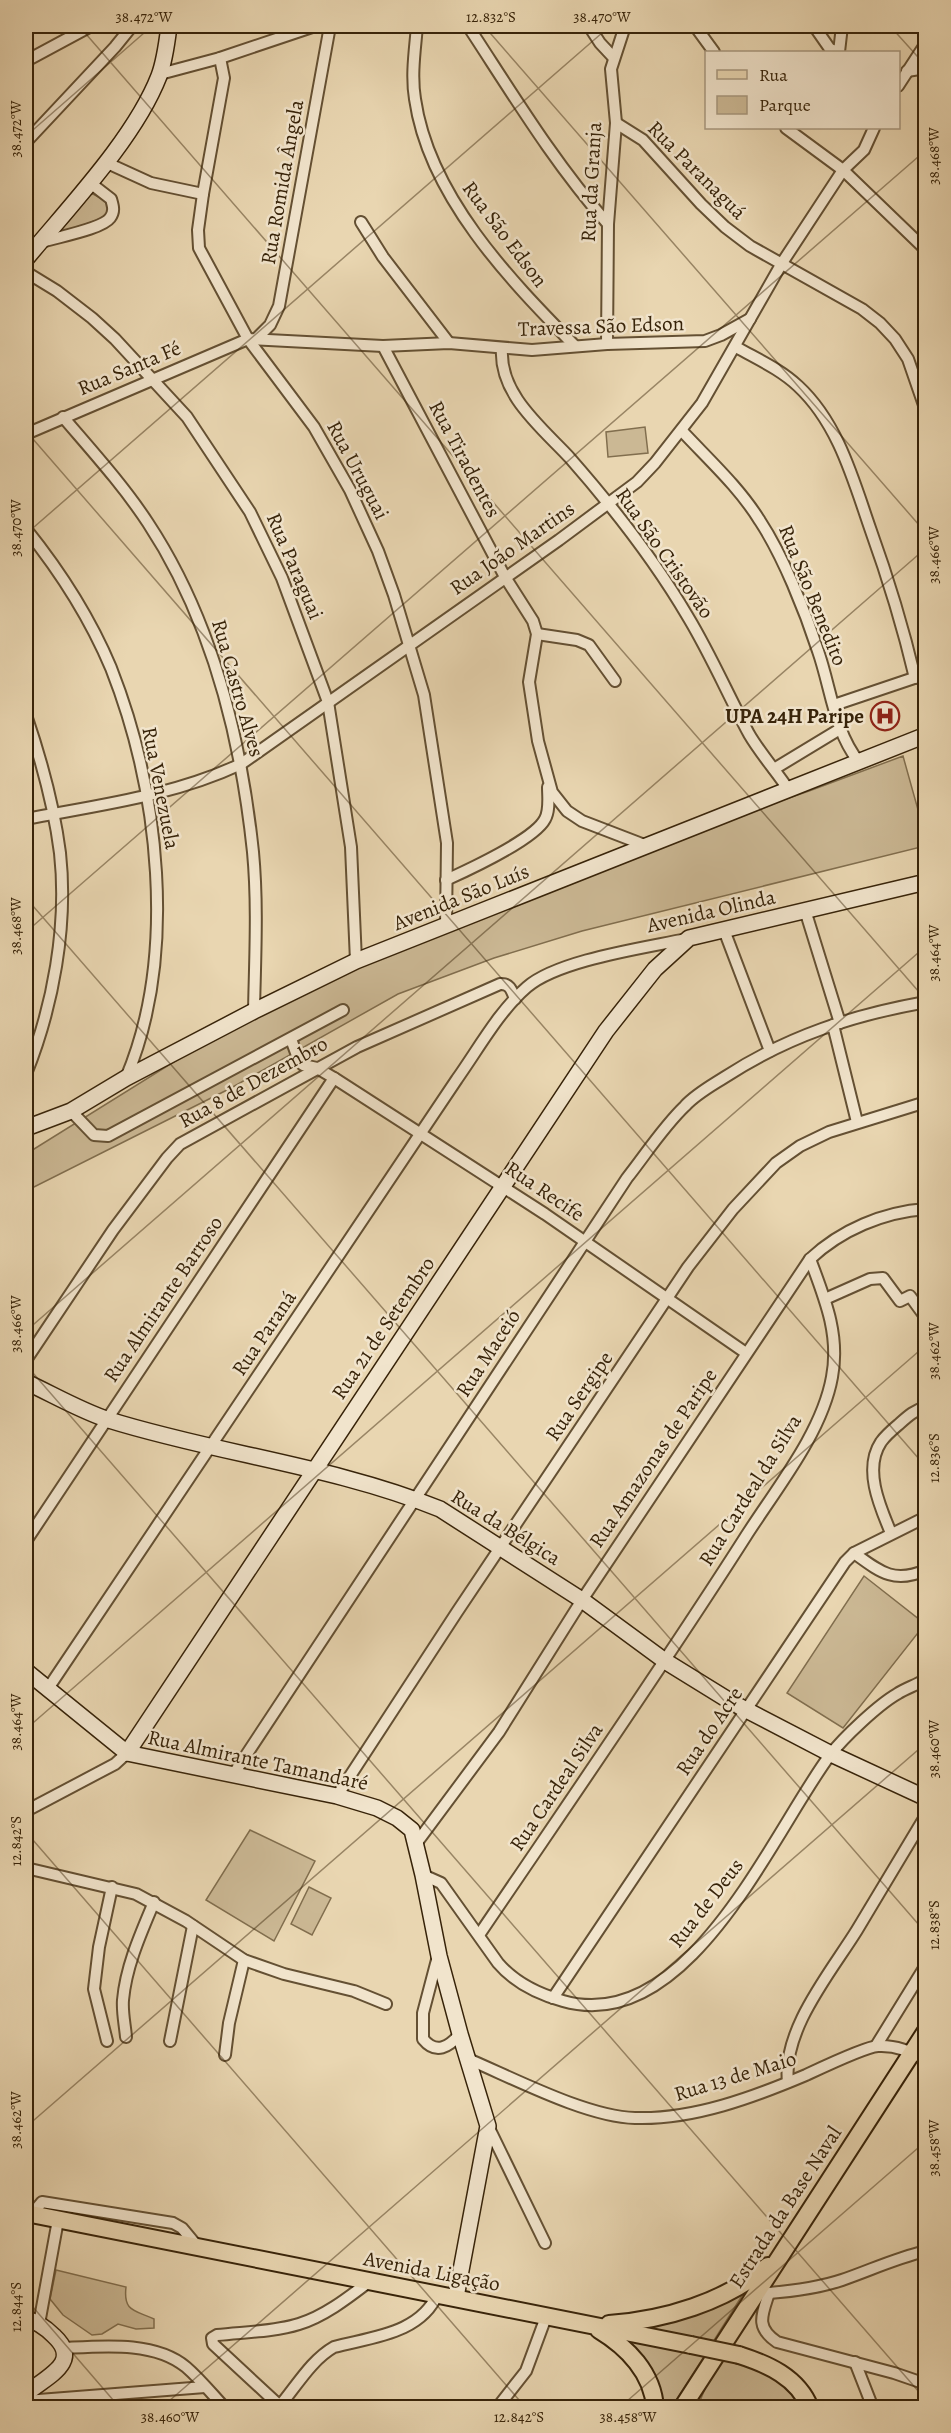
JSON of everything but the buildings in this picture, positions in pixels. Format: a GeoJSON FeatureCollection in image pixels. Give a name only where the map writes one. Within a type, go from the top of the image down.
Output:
{"type":"FeatureCollection","features":[{"type":"Feature","properties":{"kind":"main road"},"geometry":{"type":"LineString","coordinates":[[26,260],[128,132],[147,102],[160,74],[169,26]]}},
{"type":"Feature","properties":{"kind":"main road","name":"Avenida São Luís"},"geometry":{"type":"LineString","coordinates":[[26,1128],[71,1111],[126,1078],[356,961],[926,735]]}},
{"type":"Feature","properties":{"kind":"main road","name":"Avenida Olinda"},"geometry":{"type":"LineString","coordinates":[[689,938],[926,882]]}},
{"type":"Feature","properties":{"kind":"main road","name":"Rua 21 de Setembro"},"geometry":{"type":"LineString","coordinates":[[127,1753],[630,999],[655,969],[689,938]]}},
{"type":"Feature","properties":{"kind":"main road","name":"Rua da Bélgica"},"geometry":{"type":"LineString","coordinates":[[26,1382],[106,1419],[313,1471],[416,1499],[440,1509],[582,1600],[665,1661],[747,1710],[831,1754],[926,1798]]}},
{"type":"Feature","properties":{"kind":"main road","name":"Rua Almirante Tamandaré"},"geometry":{"type":"LineString","coordinates":[[26,1671],[46,1690],[127,1753],[337,1796],[377,1808],[397,1818],[412,1830],[439,1956],[460,2034],[489,2126],[456,2297]]}},
{"type":"Feature","properties":{"kind":"main road","name":"Estrada da Base Naval"},"geometry":{"type":"LineString","coordinates":[[684,2406],[755,2291],[918,2056],[926,2031]]}},
{"type":"Feature","properties":{"kind":"main road","name":"Avenida Ligação"},"geometry":{"type":"LineString","coordinates":[[29,2214],[438,2293],[739,2355],[760,2361],[786,2377],[804,2396],[810,2408]]}},
{"type":"Feature","properties":{"kind":"main road"},"geometry":{"type":"LineString","coordinates":[[590,2325],[658,2316],[705,2302],[755,2291]]}},
{"type":"Feature","properties":{"kind":"main road"},"geometry":{"type":"LineString","coordinates":[[26,2394],[62,2365],[66,2354],[65,2348],[32,2321]]}},
{"type":"Feature","properties":{"kind":"main road"},"geometry":{"type":"LineString","coordinates":[[590,2325],[612,2338],[634,2358],[650,2385],[655,2408]]}},
{"type":"Feature","properties":{"kind":"street"},"geometry":{"type":"LineString","coordinates":[[26,61],[91,26]]}},
{"type":"Feature","properties":{"kind":"street"},"geometry":{"type":"LineString","coordinates":[[26,142],[132,26]]}},
{"type":"Feature","properties":{"kind":"street"},"geometry":{"type":"LineString","coordinates":[[160,74],[220,58],[315,26]]}},
{"type":"Feature","properties":{"kind":"street","name":"Rua Romida Ângela"},"geometry":{"type":"LineString","coordinates":[[253,339],[270,325],[279,306],[330,26]]}},
{"type":"Feature","properties":{"kind":"street","name":"Rua São Edson"},"geometry":{"type":"LineString","coordinates":[[417,26],[414,98],[423,134],[446,187],[502,269],[575,346]]}},
{"type":"Feature","properties":{"kind":"street"},"geometry":{"type":"LineString","coordinates":[[468,26],[556,161],[608,224]]}},
{"type":"Feature","properties":{"kind":"street"},"geometry":{"type":"LineString","coordinates":[[589,26],[614,58]]}},
{"type":"Feature","properties":{"kind":"street","name":"Rua da Granja"},"geometry":{"type":"LineString","coordinates":[[606,344],[608,224],[616,123],[611,88],[614,58],[625,26]]}},
{"type":"Feature","properties":{"kind":"street"},"geometry":{"type":"LineString","coordinates":[[695,26],[713,51]]}},
{"type":"Feature","properties":{"kind":"street"},"geometry":{"type":"LineString","coordinates":[[814,26],[831,49],[836,51]]}},
{"type":"Feature","properties":{"kind":"street"},"geometry":{"type":"LineString","coordinates":[[839,51],[842,26]]}},
{"type":"Feature","properties":{"kind":"street"},"geometry":{"type":"LineString","coordinates":[[900,83],[926,43]]}},
{"type":"Feature","properties":{"kind":"street","name":"Rua Uruguai"},"geometry":{"type":"LineString","coordinates":[[220,58],[224,78],[203,194],[198,230],[199,248],[253,339],[314,427],[350,490],[378,551],[424,695],[447,843],[446,925]]}},
{"type":"Feature","properties":{"kind":"street"},"geometry":{"type":"LineString","coordinates":[[907,71],[926,68]]}},
{"type":"Feature","properties":{"kind":"street","name":"Rua Paranaguá"},"geometry":{"type":"LineString","coordinates":[[616,123],[643,140],[700,204],[724,227],[750,246],[862,309],[880,323],[895,339],[908,359],[926,411]]}},
{"type":"Feature","properties":{"kind":"street"},"geometry":{"type":"LineString","coordinates":[[787,129],[843,170],[926,250]]}},
{"type":"Feature","properties":{"kind":"street","name":"Rua João Martins"},"geometry":{"type":"LineString","coordinates":[[26,819],[147,797],[221,773],[241,764],[610,503],[643,476],[682,431],[702,403],[782,263],[843,170],[864,150],[874,129]]}},
{"type":"Feature","properties":{"kind":"street"},"geometry":{"type":"LineString","coordinates":[[105,162],[151,183],[203,194]]}},
{"type":"Feature","properties":{"kind":"street"},"geometry":{"type":"LineString","coordinates":[[42,242],[101,225],[110,219],[114,210],[111,199],[89,182]]}},
{"type":"Feature","properties":{"kind":"street"},"geometry":{"type":"LineString","coordinates":[[361,222],[383,257],[449,343]]}},
{"type":"Feature","properties":{"kind":"street","name":"Rua Paraguai"},"geometry":{"type":"LineString","coordinates":[[26,260],[57,291],[92,318],[153,379],[194,426],[250,512],[282,578],[328,702],[351,848],[356,961]]}},
{"type":"Feature","properties":{"kind":"street","name":"Travessa São Edson"},"geometry":{"type":"LineString","coordinates":[[253,339],[383,346],[449,343],[532,350],[606,344],[705,341],[750,319]]}},
{"type":"Feature","properties":{"kind":"street","name":"Rua Santa Fé"},"geometry":{"type":"LineString","coordinates":[[26,434],[253,339]]}},
{"type":"Feature","properties":{"kind":"street","name":"Rua Tiradentes"},"geometry":{"type":"LineString","coordinates":[[383,346],[505,577],[533,621],[537,634]]}},
{"type":"Feature","properties":{"kind":"street"},"geometry":{"type":"LineString","coordinates":[[736,347],[776,369],[799,386],[821,412],[837,440],[849,467],[920,676],[834,705]]}},
{"type":"Feature","properties":{"kind":"street","name":"Rua São Cristovão"},"geometry":{"type":"LineString","coordinates":[[502,349],[503,374],[511,390],[610,503],[634,535],[688,617],[751,736],[788,789]]}},
{"type":"Feature","properties":{"kind":"street","name":"Rua Castro Alves"},"geometry":{"type":"LineString","coordinates":[[63,417],[148,523],[200,622],[220,681],[241,764],[253,854],[254,1011]]}},
{"type":"Feature","properties":{"kind":"street","name":"Rua São Benedito"},"geometry":{"type":"LineString","coordinates":[[682,431],[740,494],[760,519],[773,542],[818,650],[840,729],[849,750],[859,762]]}},
{"type":"Feature","properties":{"kind":"street","name":"Rua Venezuela"},"geometry":{"type":"LineString","coordinates":[[26,529],[44,552],[89,623],[111,668],[130,727],[147,797],[154,840],[158,891],[156,954],[135,1059],[126,1078]]}},
{"type":"Feature","properties":{"kind":"street"},"geometry":{"type":"LineString","coordinates":[[615,681],[589,645],[577,640],[537,634],[529,682],[538,741],[552,792],[567,811],[582,821],[647,846]]}},
{"type":"Feature","properties":{"kind":"street"},"geometry":{"type":"LineString","coordinates":[[26,715],[39,755],[60,854],[61,907],[50,1000],[26,1074]]}},
{"type":"Feature","properties":{"kind":"street"},"geometry":{"type":"LineString","coordinates":[[774,769],[840,729]]}},
{"type":"Feature","properties":{"kind":"street"},"geometry":{"type":"LineString","coordinates":[[446,880],[473,868],[540,826],[546,818],[548,783]]}},
{"type":"Feature","properties":{"kind":"street"},"geometry":{"type":"LineString","coordinates":[[805,910],[837,1024],[857,1122]]}},
{"type":"Feature","properties":{"kind":"street"},"geometry":{"type":"LineString","coordinates":[[724,930],[770,1051]]}},
{"type":"Feature","properties":{"kind":"street","name":"Avenida Olinda"},"geometry":{"type":"LineString","coordinates":[[515,999],[529,985],[560,968],[689,938]]}},
{"type":"Feature","properties":{"kind":"street","name":"Rua 8 de Dezembro"},"geometry":{"type":"LineString","coordinates":[[26,1360],[113,1230],[173,1150],[191,1136],[357,1047],[500,984],[510,987],[515,999]]}},
{"type":"Feature","properties":{"kind":"street","name":"Rua Paraná"},"geometry":{"type":"LineString","coordinates":[[46,1690],[470,1060],[515,999]]}},
{"type":"Feature","properties":{"kind":"street","name":"Rua Maceió"},"geometry":{"type":"LineString","coordinates":[[233,1775],[627,1178],[686,1105],[725,1077],[770,1051],[875,1011],[926,1002]]}},
{"type":"Feature","properties":{"kind":"street"},"geometry":{"type":"LineString","coordinates":[[71,1111],[94,1135],[108,1136],[343,1010]]}},
{"type":"Feature","properties":{"kind":"street","name":"Rua Recife"},"geometry":{"type":"LineString","coordinates":[[291,1039],[303,1065],[317,1068],[422,1134],[586,1242],[746,1353]]}},
{"type":"Feature","properties":{"kind":"street","name":"Rua Almirante Barroso"},"geometry":{"type":"LineString","coordinates":[[26,1541],[334,1078]]}},
{"type":"Feature","properties":{"kind":"street","name":"Rua Sergipe"},"geometry":{"type":"LineString","coordinates":[[337,1796],[667,1299],[707,1241],[733,1209],[776,1163],[800,1146],[857,1122],[926,1102]]}},
{"type":"Feature","properties":{"kind":"street","name":"Rua Amazonas de Paripe"},"geometry":{"type":"LineString","coordinates":[[415,1845],[499,1732],[582,1600],[810,1259],[842,1234],[883,1217],[904,1211],[926,1209]]}},
{"type":"Feature","properties":{"kind":"street","name":"Rua Cardeal da Silva"},"geometry":{"type":"LineString","coordinates":[[665,1661],[808,1438],[821,1411],[832,1379],[835,1351],[833,1325],[810,1259]]}},
{"type":"Feature","properties":{"kind":"street"},"geometry":{"type":"LineString","coordinates":[[825,1299],[870,1279],[883,1278],[900,1301],[910,1296],[926,1318]]}},
{"type":"Feature","properties":{"kind":"street"},"geometry":{"type":"LineString","coordinates":[[891,1533],[877,1497],[874,1462],[881,1442],[921,1408],[926,1416]]}},
{"type":"Feature","properties":{"kind":"street","name":"Rua do Acre"},"geometry":{"type":"LineString","coordinates":[[553,1998],[845,1562],[854,1553],[926,1517]]}},
{"type":"Feature","properties":{"kind":"street"},"geometry":{"type":"LineString","coordinates":[[854,1553],[872,1567],[897,1577],[906,1577],[926,1570]]}},
{"type":"Feature","properties":{"kind":"street","name":"Rua Cardeal Silva"},"geometry":{"type":"LineString","coordinates":[[479,1935],[665,1661]]}},
{"type":"Feature","properties":{"kind":"street","name":"Rua de Deus"},"geometry":{"type":"LineString","coordinates":[[423,1875],[441,1883],[505,1972],[522,1984],[553,1998],[582,2005],[607,2004],[642,1992],[677,1969],[698,1951],[729,1911],[786,1828],[831,1754],[879,1706],[926,1679]]}},
{"type":"Feature","properties":{"kind":"street"},"geometry":{"type":"LineString","coordinates":[[26,1811],[110,1768],[127,1753]]}},
{"type":"Feature","properties":{"kind":"street"},"geometry":{"type":"LineString","coordinates":[[788,2082],[787,2068],[790,2050],[818,1990],[926,1815]]}},
{"type":"Feature","properties":{"kind":"street"},"geometry":{"type":"LineString","coordinates":[[26,1868],[112,1887],[154,1902],[244,1960],[284,1974],[354,1991],[386,2004]]}},
{"type":"Feature","properties":{"kind":"street"},"geometry":{"type":"LineString","coordinates":[[107,2041],[94,1989],[99,1947],[112,1887]]}},
{"type":"Feature","properties":{"kind":"street"},"geometry":{"type":"LineString","coordinates":[[126,2037],[123,2001],[125,1989],[140,1935],[154,1902]]}},
{"type":"Feature","properties":{"kind":"street"},"geometry":{"type":"LineString","coordinates":[[170,2041],[193,1926]]}},
{"type":"Feature","properties":{"kind":"street","name":"Rua Almirante Tamandaré"},"geometry":{"type":"LineString","coordinates":[[439,1956],[423,2013],[422,2034],[428,2045],[434,2048],[447,2047],[460,2034]]}},
{"type":"Feature","properties":{"kind":"street"},"geometry":{"type":"LineString","coordinates":[[225,2055],[229,2023],[244,1960]]}},
{"type":"Feature","properties":{"kind":"street"},"geometry":{"type":"LineString","coordinates":[[918,2056],[876,2046],[926,1965]]}},
{"type":"Feature","properties":{"kind":"street","name":"Rua 13 de Maio"},"geometry":{"type":"LineString","coordinates":[[468,2059],[562,2099],[608,2115],[660,2118],[696,2112],[788,2082],[876,2046]]}},
{"type":"Feature","properties":{"kind":"street"},"geometry":{"type":"LineString","coordinates":[[489,2126],[545,2243]]}},
{"type":"Feature","properties":{"kind":"street"},"geometry":{"type":"LineString","coordinates":[[29,2214],[42,2202],[173,2223],[182,2228],[197,2246]]}},
{"type":"Feature","properties":{"kind":"street"},"geometry":{"type":"LineString","coordinates":[[32,2321],[58,2220]]}},
{"type":"Feature","properties":{"kind":"street"},"geometry":{"type":"LineString","coordinates":[[926,2251],[894,2259],[828,2284],[808,2289],[755,2291],[765,2332],[777,2342],[855,2362],[926,2384]]}},
{"type":"Feature","properties":{"kind":"street"},"geometry":{"type":"LineString","coordinates":[[370,2281],[341,2302],[305,2322],[287,2327],[217,2335],[212,2338],[213,2344],[280,2407],[318,2358],[327,2351],[334,2347],[397,2331],[426,2313],[433,2305],[438,2293]]}},
{"type":"Feature","properties":{"kind":"street"},"geometry":{"type":"LineString","coordinates":[[496,2408],[526,2371],[546,2317]]}},
{"type":"Feature","properties":{"kind":"street"},"geometry":{"type":"LineString","coordinates":[[65,2348],[111,2347],[158,2353],[187,2368],[225,2408]]}},
{"type":"Feature","properties":{"kind":"street"},"geometry":{"type":"LineString","coordinates":[[855,2362],[873,2408]]}},
{"type":"Feature","properties":{"kind":"street"},"geometry":{"type":"LineString","coordinates":[[26,2401],[205,2387]]}},
{"type":"Feature","properties":{"kind":"street"},"geometry":{"type":"LineString","coordinates":[[87,2396],[89,2408]]}},
{"type":"Feature","properties":{"kind":"green space"},"geometry":{"type":"Polygon","coordinates":[[[93,194],[108,202],[109,208],[105,217],[59,234],[58,232],[89,195],[93,194]]]}},
{"type":"Feature","properties":{"kind":"green space"},"geometry":{"type":"Polygon","coordinates":[[[645,427],[648,453],[608,457],[606,432],[645,427]]]}},
{"type":"Feature","properties":{"kind":"green space"},"geometry":{"type":"Polygon","coordinates":[[[903,756],[920,817],[925,816],[925,846],[582,931],[494,958],[398,994],[231,1088],[26,1191],[26,1154],[254,1012],[649,846],[903,756]]]}},
{"type":"Feature","properties":{"kind":"green space"},"geometry":{"type":"Polygon","coordinates":[[[864,1576],[925,1624],[843,1728],[787,1693],[864,1576]]]}},
{"type":"Feature","properties":{"kind":"green space"},"geometry":{"type":"Polygon","coordinates":[[[250,1830],[315,1861],[274,1941],[206,1900],[250,1830]]]}},
{"type":"Feature","properties":{"kind":"green space"},"geometry":{"type":"Polygon","coordinates":[[[309,1887],[331,1898],[312,1935],[291,1924],[309,1887]]]}},
{"type":"Feature","properties":{"kind":"green space"},"geometry":{"type":"Polygon","coordinates":[[[56,2270],[126,2287],[126,2301],[129,2306],[136,2312],[154,2319],[154,2328],[136,2329],[118,2324],[102,2334],[92,2335],[63,2315],[50,2299],[56,2270]]]}},
{"type":"Feature","properties":{"kind":"green space"},"geometry":{"type":"Polygon","coordinates":[[[745,2291],[713,2342],[637,2326],[745,2291]]]}},
{"type":"Feature","properties":{"kind":"green space"},"geometry":{"type":"Polygon","coordinates":[[[624,2340],[705,2355],[672,2407],[659,2407],[624,2340]]]}},
{"type":"Feature","properties":{"kind":"green space"},"geometry":{"type":"Polygon","coordinates":[[[724,2359],[746,2365],[779,2381],[789,2389],[801,2408],[697,2408],[707,2384],[724,2359]]]}},
{"type":"Feature","properties":{"kind":"place","name":"UPA 24H Paripe"},"geometry":{"type":"Point","coordinates":[885,716]}}]}
